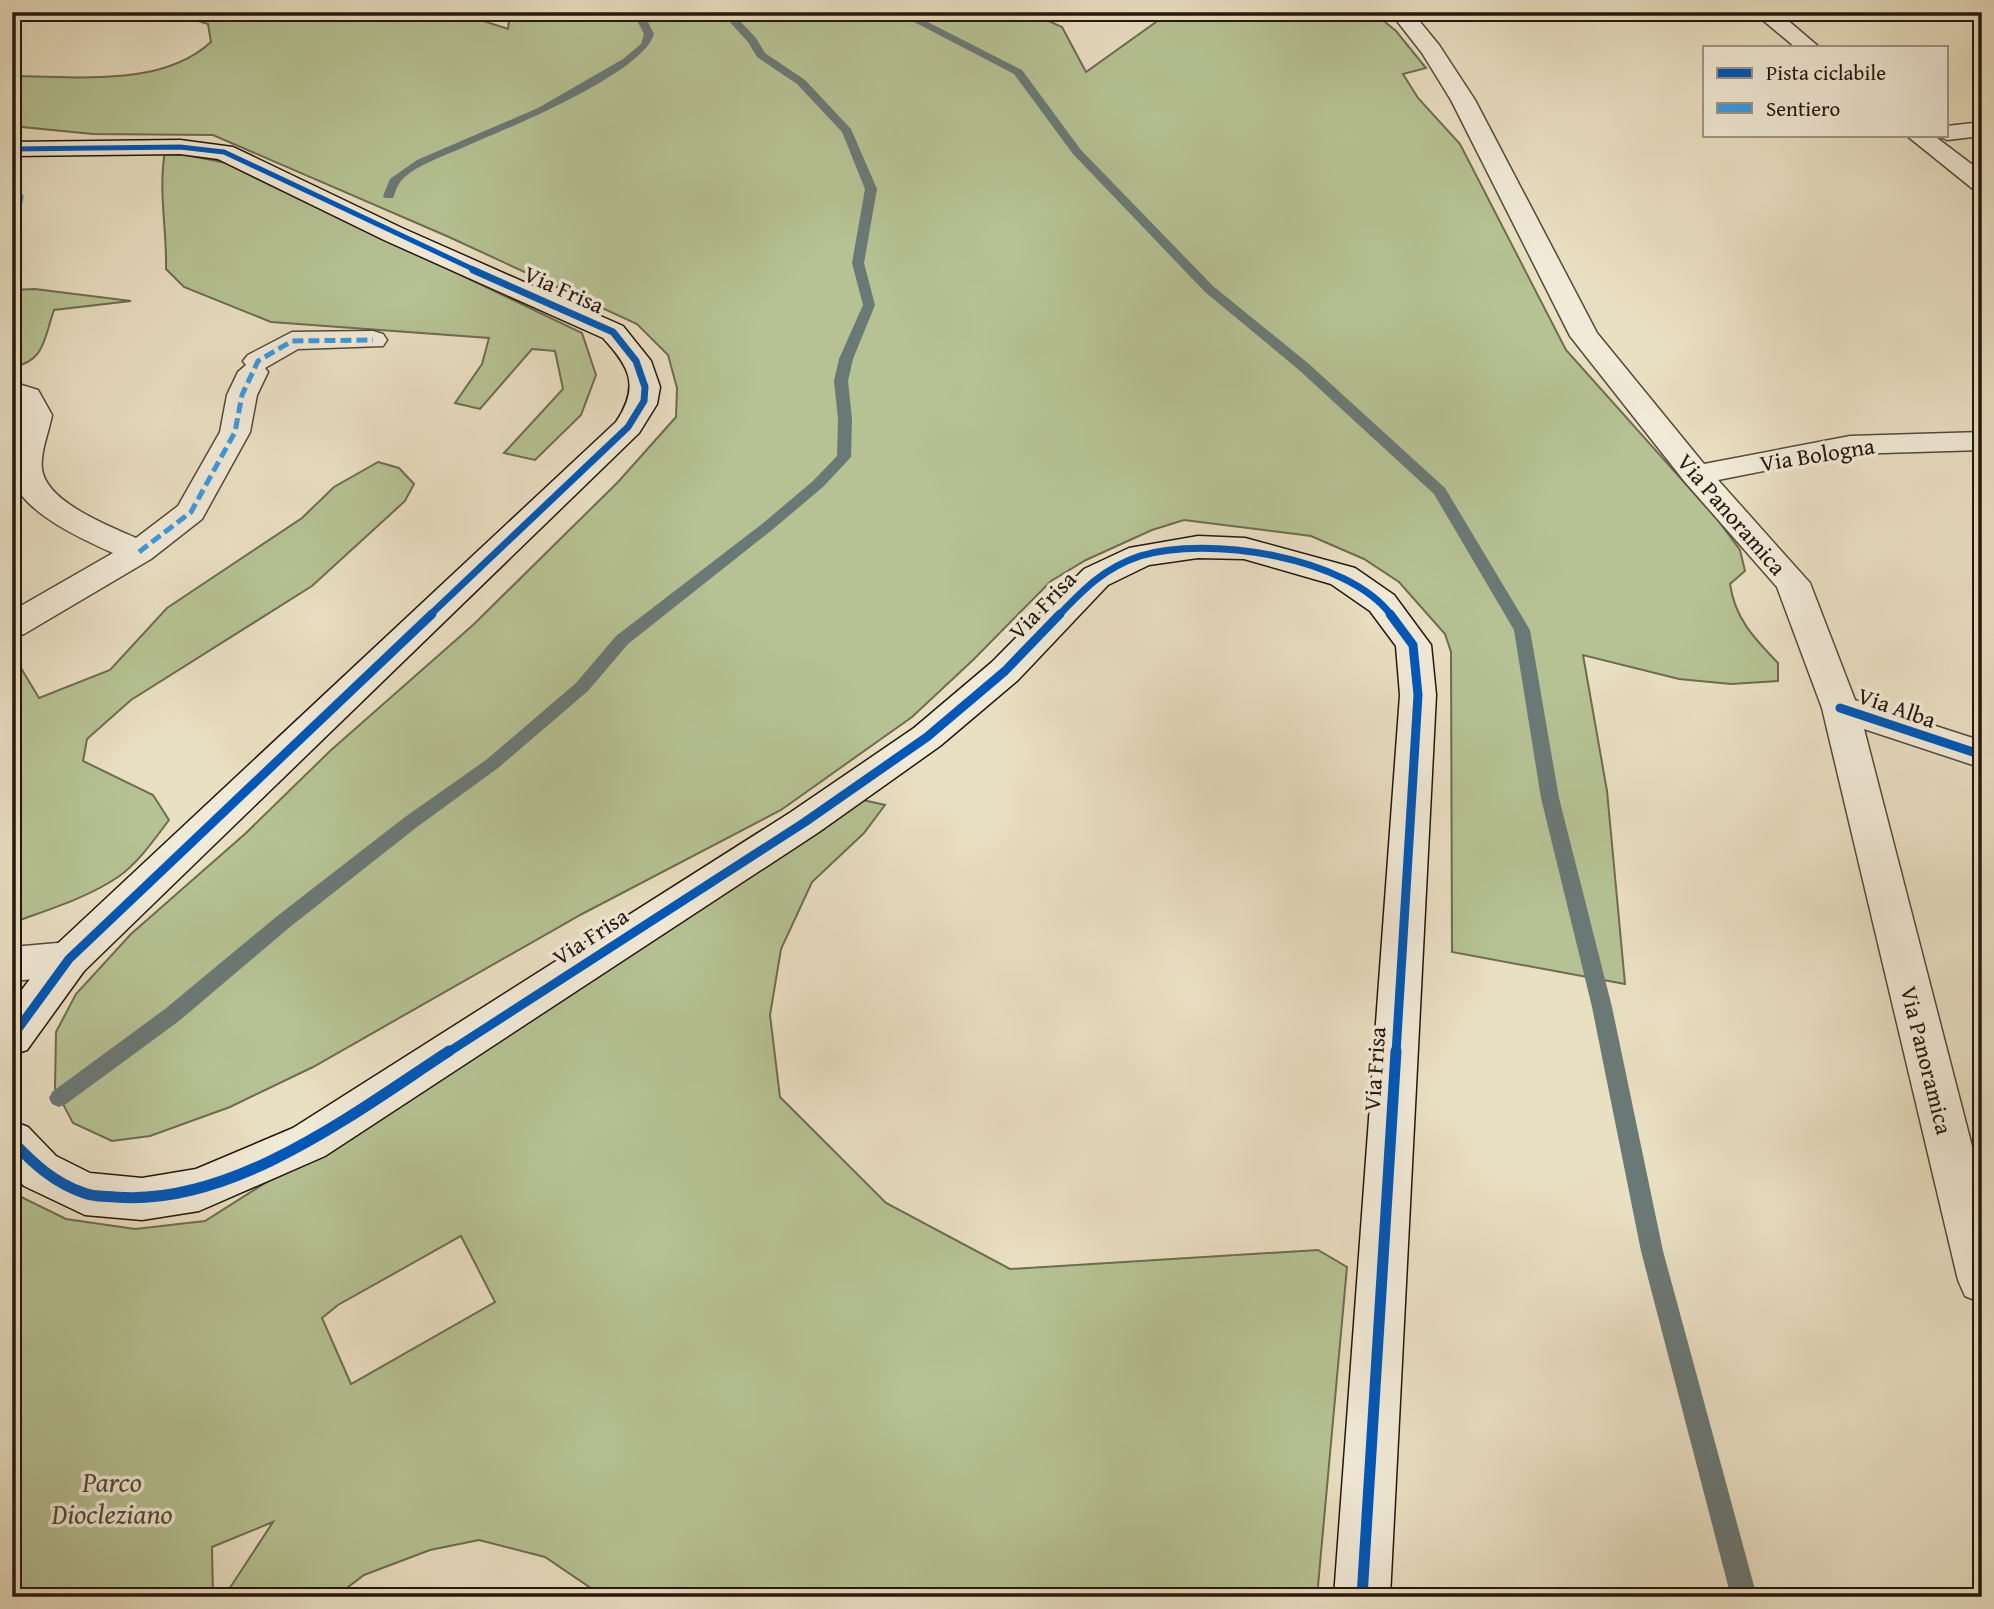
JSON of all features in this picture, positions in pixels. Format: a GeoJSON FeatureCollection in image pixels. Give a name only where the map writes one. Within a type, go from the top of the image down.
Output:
{"type":"FeatureCollection","features":[{"type":"Feature","properties":{"kind":"street","name":"Via Panoramica"},"geometry":{"type":"LineString","coordinates":[[1401,12],[1431,50],[1463,100],[1584,336],[1696,475],[1794,583],[1840,708],[1982,1280]]}},
{"type":"Feature","properties":{"kind":"street"},"geometry":{"type":"LineString","coordinates":[[1764,12],[1807,46]]}},
{"type":"Feature","properties":{"kind":"street"},"geometry":{"type":"LineString","coordinates":[[1948,133],[1982,129]]}},
{"type":"Feature","properties":{"kind":"street"},"geometry":{"type":"LineString","coordinates":[[1920,136],[1982,184]]}},
{"type":"Feature","properties":{"kind":"street","name":"Via Frisa"},"geometry":{"type":"LineString","coordinates":[[12,149],[180,147],[224,152],[393,234],[613,332],[642,371],[645,397],[628,427],[69,960],[12,1037]]}},
{"type":"Feature","properties":{"kind":"street"},"geometry":{"type":"LineString","coordinates":[[12,626],[139,552],[191,512],[235,432],[242,395],[256,367],[292,341],[373,340]]}},
{"type":"Feature","properties":{"kind":"street"},"geometry":{"type":"LineString","coordinates":[[12,391],[27,397],[37,415],[26,468],[29,479],[47,504],[139,552]]}},
{"type":"Feature","properties":{"kind":"street","name":"Via Bologna"},"geometry":{"type":"LineString","coordinates":[[1696,475],[1850,445],[1982,441]]}},
{"type":"Feature","properties":{"kind":"street","name":"Via Frisa"},"geometry":{"type":"LineString","coordinates":[[12,1141],[40,1171],[85,1194],[142,1199],[199,1191],[309,1142],[805,822],[927,737],[1005,671],[1096,577],[1141,556],[1198,547],[1245,549],[1343,576],[1382,603],[1413,645],[1418,695],[1362,1597]]}},
{"type":"Feature","properties":{"kind":"street","name":"Via Alba"},"geometry":{"type":"LineString","coordinates":[[1840,708],[1982,755]]}},
{"type":"Feature","properties":{"kind":"street"},"geometry":{"type":"LineString","coordinates":[[12,964],[69,960]]}},
{"type":"Feature","properties":{"kind":"green space"},"geometry":{"type":"Polygon","coordinates":[[[169,12],[459,13],[508,29],[510,12],[1029,12],[1062,27],[1086,72],[1170,12],[1295,12],[1302,18],[1374,13],[1396,31],[1426,68],[1403,74],[1418,98],[1460,144],[1566,350],[1717,519],[1740,550],[1745,571],[1730,584],[1736,608],[1747,628],[1778,663],[1778,681],[1731,684],[1679,679],[1583,655],[1607,791],[1625,984],[1452,952],[1451,652],[1445,634],[1399,582],[1364,559],[1311,536],[1184,520],[1152,530],[1086,560],[1051,581],[912,717],[781,810],[582,914],[313,1067],[230,1107],[150,1136],[112,1141],[73,1123],[55,1089],[56,1032],[76,994],[131,934],[246,833],[330,751],[473,625],[618,482],[676,417],[677,388],[668,355],[637,324],[449,237],[213,135],[93,134],[12,126],[12,76],[90,77],[143,73],[168,67],[191,57],[211,42],[208,24],[169,12]]]}},
{"type":"Feature","properties":{"kind":"green space"},"geometry":{"type":"Polygon","coordinates":[[[165,151],[227,163],[582,333],[596,375],[581,415],[535,460],[504,453],[563,389],[555,351],[532,349],[480,409],[455,403],[482,364],[489,338],[271,322],[184,287],[166,269],[162,181],[165,151]]]}},
{"type":"Feature","properties":{"kind":"green space"},"geometry":{"type":"Polygon","coordinates":[[[35,289],[131,301],[54,310],[42,347],[37,354],[31,360],[12,367],[12,290],[35,289]]]}},
{"type":"Feature","properties":{"kind":"green space"},"geometry":{"type":"Polygon","coordinates":[[[378,462],[399,468],[414,484],[405,501],[312,586],[131,700],[87,739],[83,761],[153,795],[169,820],[152,843],[125,871],[106,884],[66,903],[12,923],[12,653],[39,698],[110,670],[167,608],[302,518],[334,487],[378,462]]]}},
{"type":"Feature","properties":{"kind":"green space","name":"Parco Diocleziano"},"geometry":{"type":"Polygon","coordinates":[[[854,798],[885,805],[864,833],[812,882],[781,949],[770,1015],[780,1097],[886,1203],[1010,1269],[1318,1250],[1347,1267],[1317,1597],[604,1597],[545,1557],[479,1540],[430,1550],[364,1575],[335,1597],[224,1597],[273,1522],[212,1547],[213,1597],[12,1597],[12,1189],[19,1196],[66,1219],[135,1229],[205,1221],[420,1085],[854,798]],[[461,1236],[338,1305],[322,1318],[351,1384],[495,1302],[461,1236]]]}},
{"type":"Feature","properties":{"kind":"waterway"},"geometry":{"type":"LineString","coordinates":[[389,196],[394,181],[421,162],[542,110],[627,61],[646,45],[649,34],[638,12]]}},
{"type":"Feature","properties":{"kind":"waterway"},"geometry":{"type":"LineString","coordinates":[[59,1098],[172,1015],[283,922],[411,822],[492,764],[582,687],[622,640],[767,527],[818,484],[844,457],[845,419],[841,381],[846,359],[869,305],[858,263],[871,189],[847,131],[801,82],[761,55],[752,40],[733,20],[732,12]]}},
{"type":"Feature","properties":{"kind":"waterway"},"geometry":{"type":"LineString","coordinates":[[900,12],[1018,72],[1077,152],[1209,289],[1304,367],[1440,491],[1522,630],[1550,798],[1602,1007],[1652,1251],[1744,1597]]}},
{"type":"Feature","properties":{"kind":"marked path"},"geometry":{"type":"LineString","coordinates":[[12,192],[22,191],[17,227],[12,228]]}},
{"type":"Feature","properties":{"kind":"marked path"},"geometry":{"type":"LineString","coordinates":[[139,552],[191,512],[235,432],[242,395],[258,361],[292,341],[373,340]]}},
{"type":"Feature","properties":{"kind":"cycle path"},"geometry":{"type":"LineString","coordinates":[[12,149],[180,147],[224,152],[393,234],[613,332],[641,369],[645,387],[644,401],[628,427],[69,959],[12,1037]]}},
{"type":"Feature","properties":{"kind":"cycle path"},"geometry":{"type":"LineString","coordinates":[[12,1141],[40,1171],[85,1194],[142,1199],[199,1190],[309,1142],[805,822],[927,737],[1005,671],[1096,577],[1141,556],[1198,547],[1245,549],[1343,576],[1382,603],[1413,645],[1418,695],[1362,1597]]}},
{"type":"Feature","properties":{"kind":"cycle path"},"geometry":{"type":"LineString","coordinates":[[1840,708],[1982,755]]}}]}
